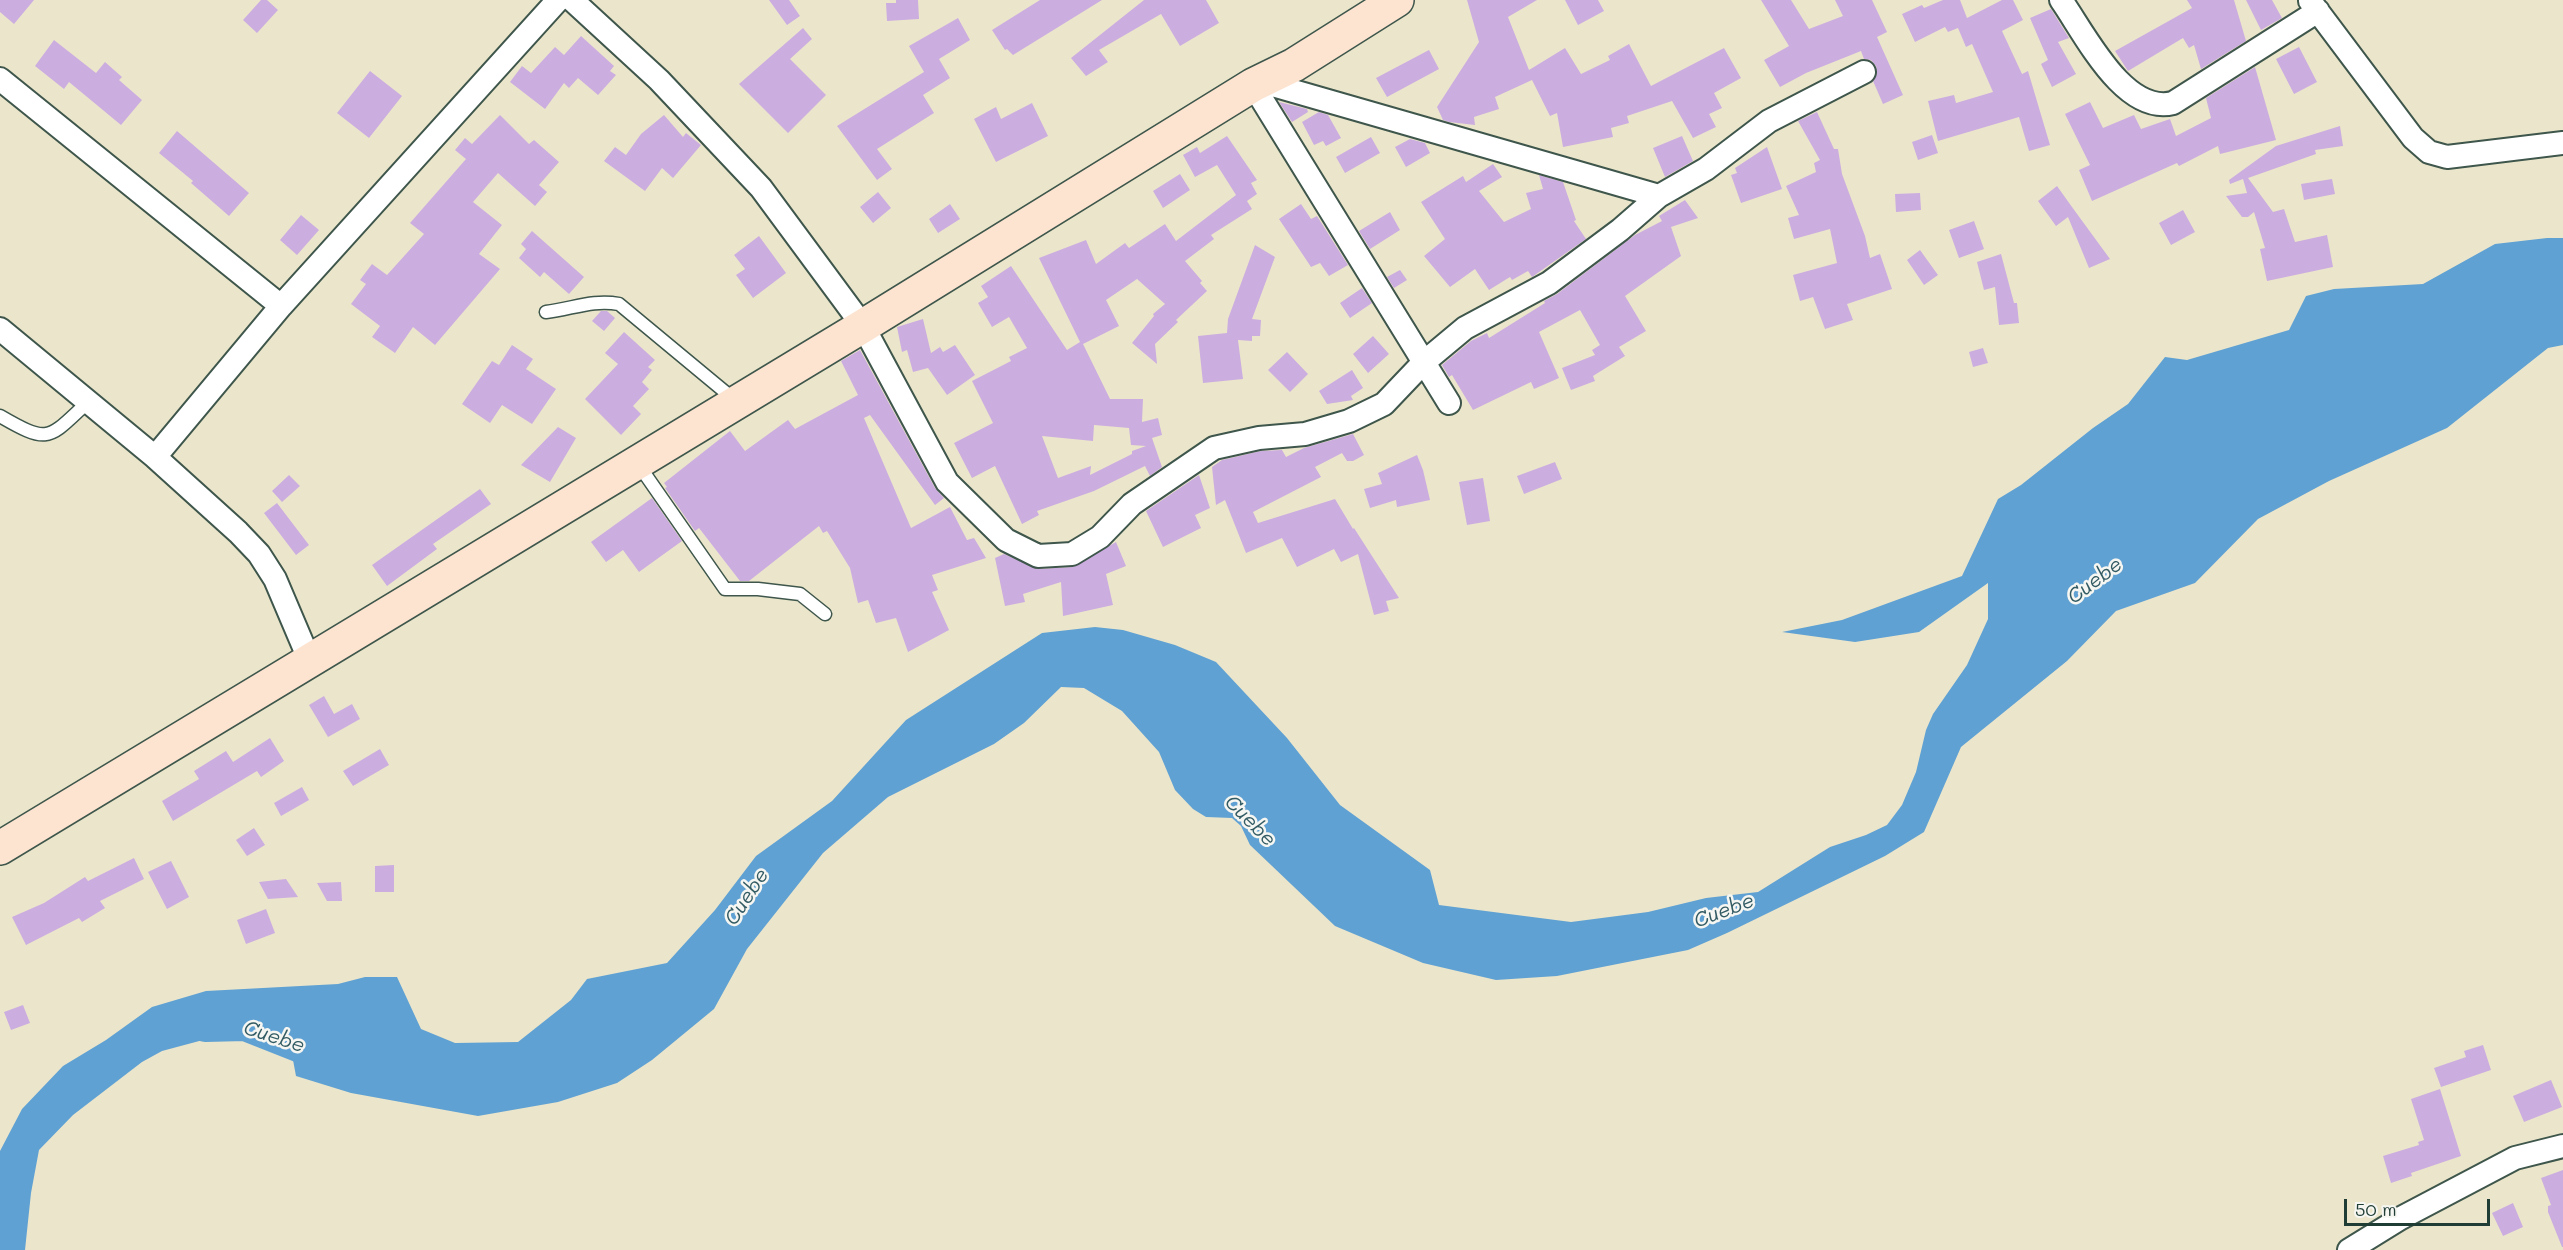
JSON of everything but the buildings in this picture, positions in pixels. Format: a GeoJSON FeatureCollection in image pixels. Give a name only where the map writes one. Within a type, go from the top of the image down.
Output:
{"type":"FeatureCollection","features":[{"type":"Feature","properties":{"kind":"main road"},"geometry":{"type":"LineString","coordinates":[[0,848],[863,326],[1258,83],[1294,65],[1397,0]]}},
{"type":"Feature","properties":{"kind":"street"},"geometry":{"type":"LineString","coordinates":[[155,457],[281,306],[558,0]]}},
{"type":"Feature","properties":{"kind":"street"},"geometry":{"type":"LineString","coordinates":[[572,0],[659,80],[761,188],[863,326],[947,482],[1006,540],[1038,556],[1072,554],[1100,537],[1132,504],[1214,448],[1259,438],[1305,434],[1349,421],[1384,404],[1423,363],[1465,328],[1549,283],[1620,230],[1659,196],[1706,169],[1769,121],[1864,72]]}},
{"type":"Feature","properties":{"kind":"street"},"geometry":{"type":"LineString","coordinates":[[2061,0],[2117,82],[2136,97],[2156,104],[2173,103],[2314,6],[2414,138],[2429,152],[2447,157],[2563,143]]}},
{"type":"Feature","properties":{"kind":"street"},"geometry":{"type":"LineString","coordinates":[[0,79],[281,306]]}},
{"type":"Feature","properties":{"kind":"street"},"geometry":{"type":"LineString","coordinates":[[1258,83],[1659,196]]}},
{"type":"Feature","properties":{"kind":"street"},"geometry":{"type":"LineString","coordinates":[[1258,83],[1423,363],[1449,403]]}},
{"type":"Feature","properties":{"kind":"street"},"geometry":{"type":"LineString","coordinates":[[0,329],[155,457],[259,554],[279,588],[309,659]]}},
{"type":"Feature","properties":{"kind":"street"},"geometry":{"type":"LineString","coordinates":[[2349,1250],[2401,1218],[2515,1158],[2563,1146]]}},
{"type":"Feature","properties":{"kind":"lane"},"geometry":{"type":"LineString","coordinates":[[546,312],[592,302],[619,304],[737,401]]}},
{"type":"Feature","properties":{"kind":"lane"},"geometry":{"type":"LineString","coordinates":[[0,416],[22,429],[45,435],[54,433],[88,402]]}},
{"type":"Feature","properties":{"kind":"lane"},"geometry":{"type":"LineString","coordinates":[[636,462],[725,589],[758,589],[800,594],[825,614]]}},
{"type":"Feature","properties":{"kind":"water"},"geometry":{"type":"Polygon","coordinates":[[[2563,238],[2563,345],[2548,348],[2447,428],[2329,481],[2258,519],[2195,583],[2116,611],[2067,661],[1961,747],[1924,832],[1885,856],[1688,950],[1557,976],[1496,980],[1423,963],[1335,926],[1250,845],[1241,826],[1232,818],[1206,817],[1193,809],[1175,790],[1159,752],[1122,711],[1084,688],[1061,687],[1024,723],[994,744],[888,797],[823,853],[747,949],[714,1009],[652,1060],[617,1083],[558,1102],[478,1116],[351,1093],[296,1076],[287,1028],[274,1021],[162,1051],[142,1062],[73,1115],[39,1150],[31,1193],[25,1250],[0,1250],[0,1151],[22,1109],[63,1066],[106,1040],[152,1007],[206,991],[338,984],[365,977],[397,977],[421,1029],[455,1043],[518,1042],[571,1000],[587,979],[667,963],[715,910],[756,856],[832,801],[906,720],[1042,633],[1095,627],[1123,630],[1175,645],[1216,662],[1287,738],[1340,805],[1430,870],[1439,905],[1571,922],[1648,912],[1706,898],[1758,892],[1830,847],[1887,825],[1902,805],[1916,772],[1926,730],[1933,714],[1967,665],[1988,619],[1988,583],[1919,632],[1855,642],[1782,632],[1842,620],[1962,576],[1998,499],[2021,485],[2093,428],[2128,404],[2165,357],[2187,360],[2289,330],[2306,296],[2334,289],[2423,284],[2495,244],[2563,238]]]}},
{"type":"Feature","properties":{"kind":"waterway","name":"Cuebe"},"geometry":{"type":"LineString","coordinates":[[205,1025],[245,1024],[331,1058]]}}]}
